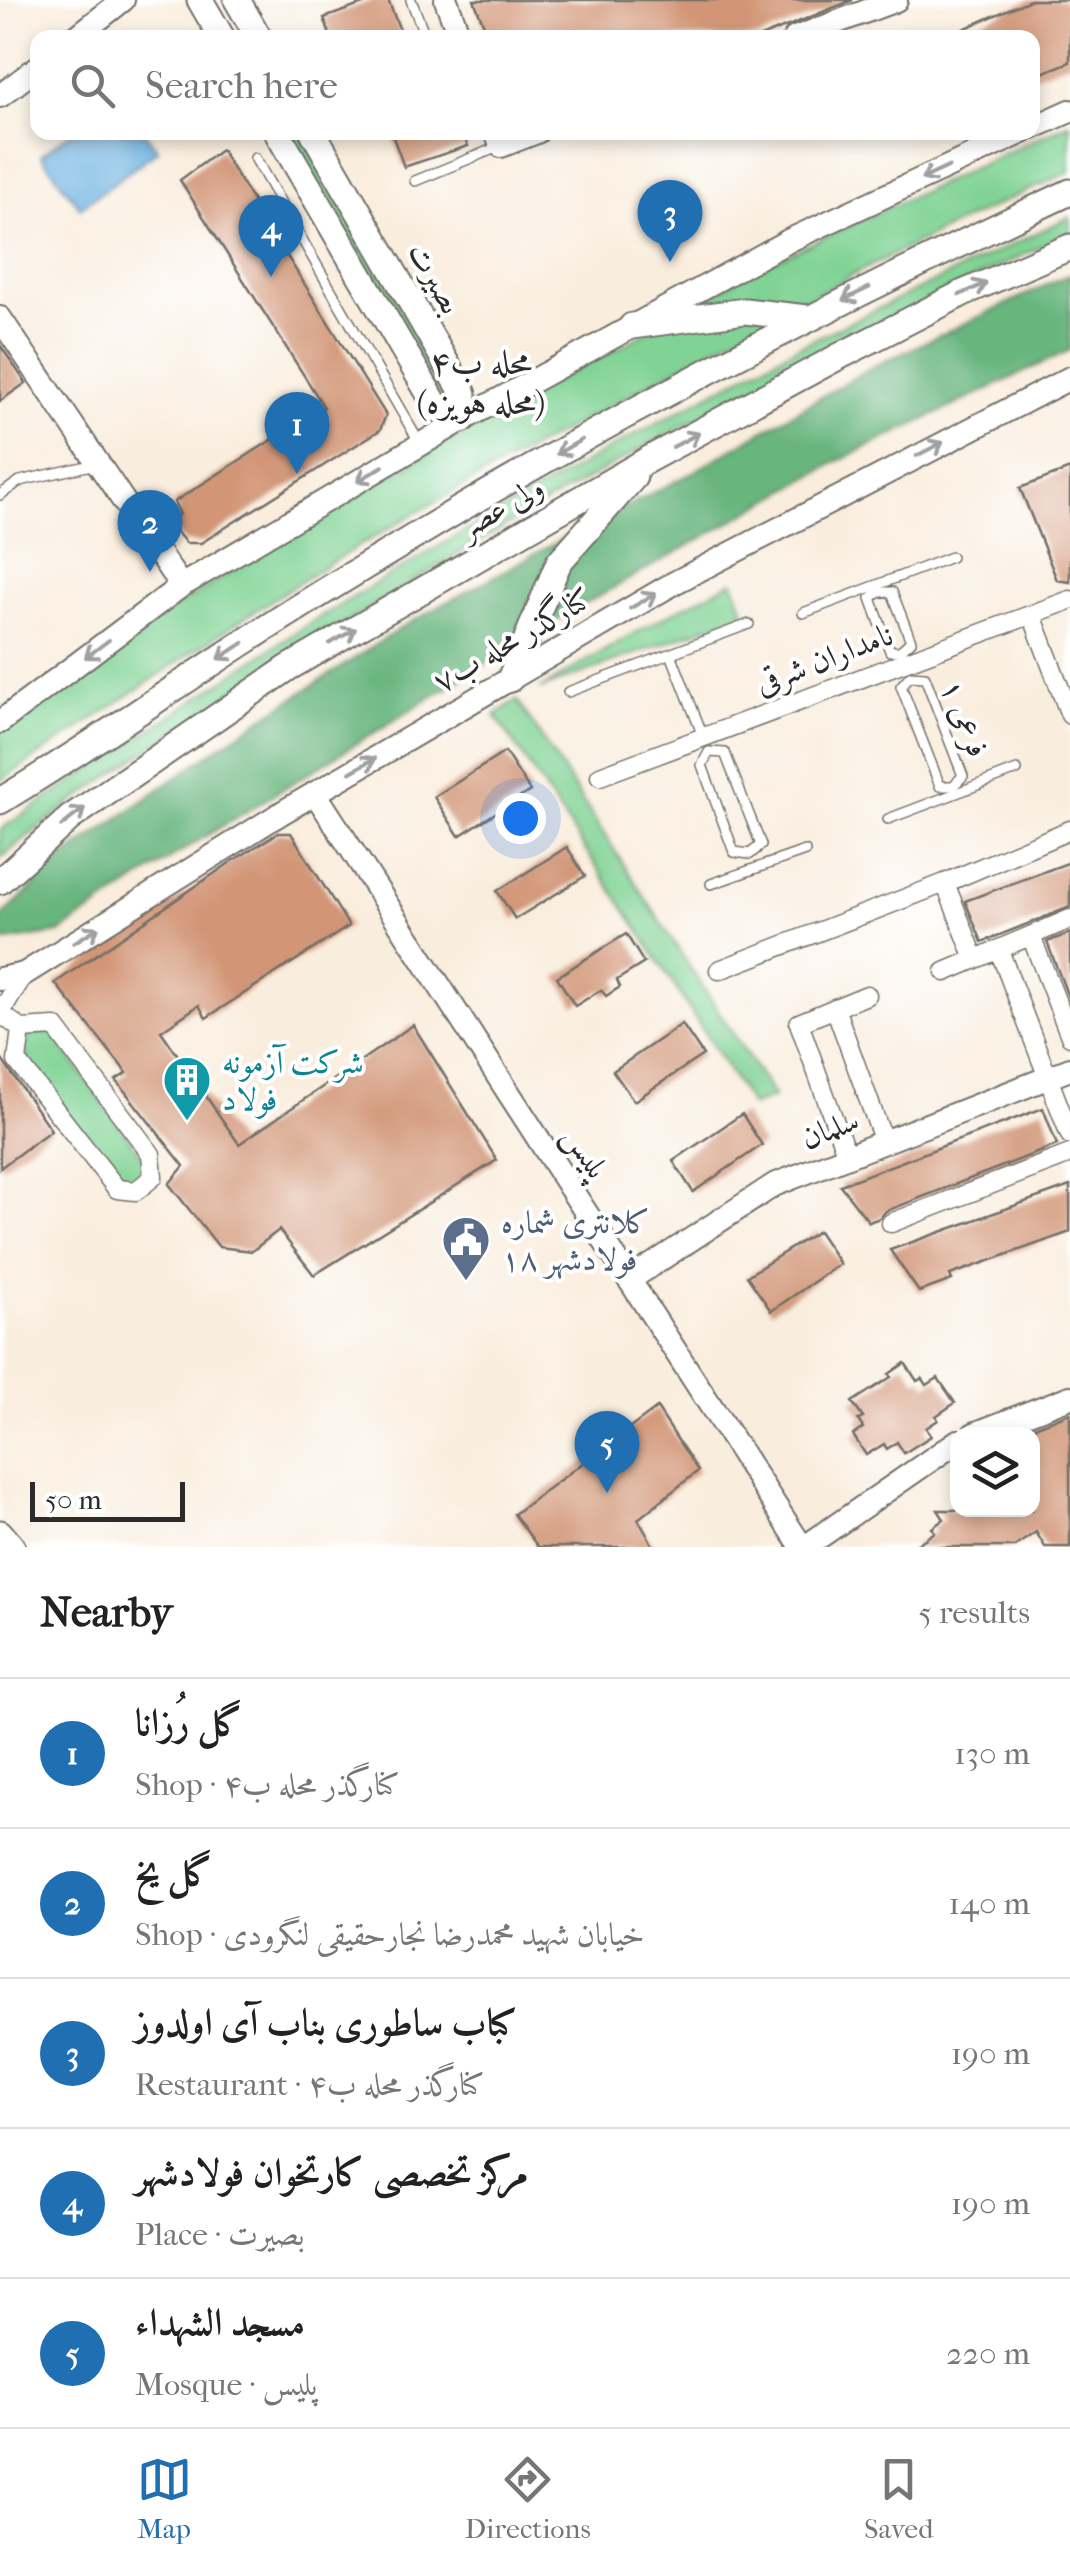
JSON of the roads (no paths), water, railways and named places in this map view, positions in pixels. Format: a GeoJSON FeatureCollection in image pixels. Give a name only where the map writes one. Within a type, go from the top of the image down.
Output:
{"type":"FeatureCollection","features":[{"type":"Feature","properties":{"kind":"main road"},"geometry":{"type":"LineString","coordinates":[[200,0],[217,30]]}},
{"type":"Feature","properties":{"kind":"main road"},"geometry":{"type":"LineString","coordinates":[[237,0],[254,30]]}},
{"type":"Feature","properties":{"kind":"main road","name":"بصیرت"},"geometry":{"type":"LineString","coordinates":[[283,140],[438,409],[462,420],[464,394],[318,140]]}},
{"type":"Feature","properties":{"kind":"main road","name":"ولی عصر"},"geometry":{"type":"LineString","coordinates":[[0,801],[267,628],[459,510],[618,419],[807,318],[1070,192]]}},
{"type":"Feature","properties":{"kind":"main road","name":"ولی عصر"},"geometry":{"type":"LineString","coordinates":[[0,882],[70,818],[288,668],[649,459],[962,293],[1070,247]]}},
{"type":"Feature","properties":{"kind":"main road"},"geometry":{"type":"LineString","coordinates":[[632,326],[745,311],[807,318]]}},
{"type":"Feature","properties":{"kind":"main road"},"geometry":{"type":"LineString","coordinates":[[510,678],[559,562],[649,459]]}},
{"type":"Feature","properties":{"kind":"main road"},"geometry":{"type":"LineString","coordinates":[[0,1533],[12,1547]]}},
{"type":"Feature","properties":{"kind":"street"},"geometry":{"type":"LineString","coordinates":[[85,30],[123,0]]}},
{"type":"Feature","properties":{"kind":"street"},"geometry":{"type":"LineString","coordinates":[[446,0],[457,30]]}},
{"type":"Feature","properties":{"kind":"street"},"geometry":{"type":"LineString","coordinates":[[815,30],[896,0]]}},
{"type":"Feature","properties":{"kind":"street"},"geometry":{"type":"LineString","coordinates":[[0,96],[30,72]]}},
{"type":"Feature","properties":{"kind":"street"},"geometry":{"type":"LineString","coordinates":[[1040,124],[1070,111]]}},
{"type":"Feature","properties":{"kind":"street"},"geometry":{"type":"LineString","coordinates":[[0,722],[182,586],[462,420],[790,240],[1006,140]]}},
{"type":"Feature","properties":{"kind":"street"},"geometry":{"type":"LineString","coordinates":[[0,318],[182,586]]}},
{"type":"Feature","properties":{"kind":"street","name":"کنارگذر محله ب۷"},"geometry":{"type":"LineString","coordinates":[[0,979],[24,974],[315,793],[674,582],[1070,378]]}},
{"type":"Feature","properties":{"kind":"street","name":"نامداران شرقی"},"geometry":{"type":"LineString","coordinates":[[600,776],[706,745],[904,662],[1070,600]]}},
{"type":"Feature","properties":{"kind":"street"},"geometry":{"type":"LineString","coordinates":[[1032,615],[1070,714]]}},
{"type":"Feature","properties":{"kind":"street","name":"پلیس"},"geometry":{"type":"LineString","coordinates":[[315,793],[804,1547]]}},
{"type":"Feature","properties":{"kind":"street"},"geometry":{"type":"LineString","coordinates":[[719,970],[1070,830]]}},
{"type":"Feature","properties":{"kind":"street"},"geometry":{"type":"LineString","coordinates":[[945,883],[975,959]]}},
{"type":"Feature","properties":{"kind":"street"},"geometry":{"type":"LineString","coordinates":[[945,972],[1070,920]]}},
{"type":"Feature","properties":{"kind":"street"},"geometry":{"type":"LineString","coordinates":[[1031,936],[1070,1036]]}},
{"type":"Feature","properties":{"kind":"street"},"geometry":{"type":"LineString","coordinates":[[999,950],[1060,1073],[1070,1135]]}},
{"type":"Feature","properties":{"kind":"street"},"geometry":{"type":"LineString","coordinates":[[21,1029],[17,1061],[117,1189],[136,1191],[153,1177],[151,1154],[55,1026],[21,1029],[0,1014],[24,974]]}},
{"type":"Feature","properties":{"kind":"street"},"geometry":{"type":"LineString","coordinates":[[847,1156],[799,1022],[867,996]]}},
{"type":"Feature","properties":{"kind":"street"},"geometry":{"type":"LineString","coordinates":[[835,1008],[884,1142]]}},
{"type":"Feature","properties":{"kind":"street","name":"سلمان"},"geometry":{"type":"LineString","coordinates":[[629,1280],[774,1186],[1060,1073]]}},
{"type":"Feature","properties":{"kind":"street"},"geometry":{"type":"LineString","coordinates":[[891,1222],[1070,1154]]}},
{"type":"Feature","properties":{"kind":"street"},"geometry":{"type":"LineString","coordinates":[[992,1427],[1070,1396]]}},
{"type":"Feature","properties":{"kind":"street"},"geometry":{"type":"LineString","coordinates":[[804,1547],[950,1447]]}},
{"type":"Feature","properties":{"kind":"lane"},"geometry":{"type":"LineString","coordinates":[[411,0],[423,30]]}},
{"type":"Feature","properties":{"kind":"lane"},"geometry":{"type":"LineString","coordinates":[[415,181],[496,140]]}},
{"type":"Feature","properties":{"kind":"lane"},"geometry":{"type":"LineString","coordinates":[[255,158],[420,445]]}},
{"type":"Feature","properties":{"kind":"lane"},"geometry":{"type":"LineString","coordinates":[[0,495],[20,481],[98,464]]}},
{"type":"Feature","properties":{"kind":"lane"},"geometry":{"type":"LineString","coordinates":[[803,613],[878,588],[951,557]]}},
{"type":"Feature","properties":{"kind":"lane"},"geometry":{"type":"LineString","coordinates":[[878,588],[892,592],[911,642],[904,662],[890,651],[871,598],[878,588]]}},
{"type":"Feature","properties":{"kind":"lane"},"geometry":{"type":"LineString","coordinates":[[568,692],[749,624]]}},
{"type":"Feature","properties":{"kind":"lane"},"geometry":{"type":"LineString","coordinates":[[671,654],[706,745],[702,765],[734,852],[750,854],[760,845],[725,752],[706,745]]}},
{"type":"Feature","properties":{"kind":"lane","name":"فرعی ۱"},"geometry":{"type":"LineString","coordinates":[[904,662],[924,677],[944,726],[963,776],[954,789],[940,786],[901,686],[904,662]]}},
{"type":"Feature","properties":{"kind":"lane"},"geometry":{"type":"LineString","coordinates":[[888,819],[954,789],[1017,770]]}},
{"type":"Feature","properties":{"kind":"lane"},"geometry":{"type":"LineString","coordinates":[[711,884],[805,851]]}},
{"type":"Feature","properties":{"kind":"lane"},"geometry":{"type":"LineString","coordinates":[[750,854],[756,868]]}},
{"type":"Feature","properties":{"kind":"water"},"geometry":{"type":"Polygon","coordinates":[[[61,140],[150,140],[158,150],[80,208],[41,155],[61,140]]]}},
{"type":"Feature","properties":{"kind":"place","name":"کباب ساطوری بناب آی اولدوز"},"geometry":{"type":"Point","coordinates":[670,262]}},
{"type":"Feature","properties":{"kind":"place","name":"مرکز تخصصی کارتخوان فولادشهر"},"geometry":{"type":"Point","coordinates":[271,277]}},
{"type":"Feature","properties":{"kind":"place","name":"گل رُزانا"},"geometry":{"type":"Point","coordinates":[297,474]}},
{"type":"Feature","properties":{"kind":"place","name":"گل یخ"},"geometry":{"type":"Point","coordinates":[150,572]}},
{"type":"Feature","properties":{"kind":"place","name":"شرکت آزمونه فولاد"},"geometry":{"type":"Point","coordinates":[187,1122]}},
{"type":"Feature","properties":{"kind":"place","name":"کلانتری شماره ۱۸ فولادشهر"},"geometry":{"type":"Point","coordinates":[466,1282]}},
{"type":"Feature","properties":{"kind":"place","name":"مسجد الشهداء"},"geometry":{"type":"Point","coordinates":[607,1493]}},
{"type":"Feature","properties":{"kind":"district","name":"محله ب۴ (محله هویزه)"},"geometry":{"type":"Point","coordinates":[481,382]}}]}
